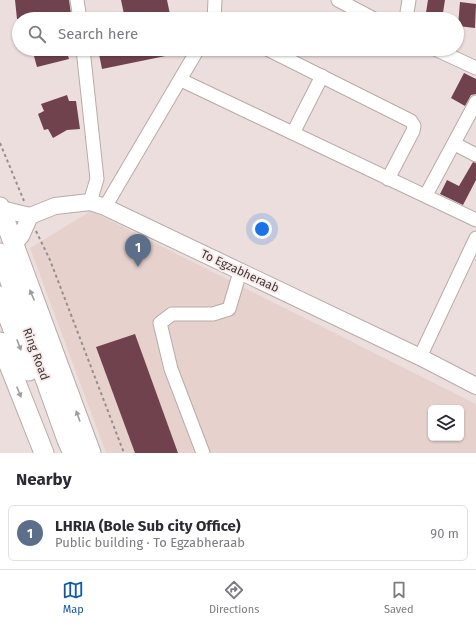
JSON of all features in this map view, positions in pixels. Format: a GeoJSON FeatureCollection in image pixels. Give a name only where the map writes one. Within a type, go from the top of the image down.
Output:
{"type":"FeatureCollection","features":[{"type":"Feature","properties":{"kind":"highway"},"geometry":{"type":"LineString","coordinates":[[0,208],[6,249],[91,453]]}},
{"type":"Feature","properties":{"kind":"highway","name":"Ring Road"},"geometry":{"type":"LineString","coordinates":[[6,249],[64,432],[58,450]]}},
{"type":"Feature","properties":{"kind":"highway","name":"Ring Road"},"geometry":{"type":"LineString","coordinates":[[0,296],[58,450]]}},
{"type":"Feature","properties":{"kind":"highway"},"geometry":{"type":"LineString","coordinates":[[0,342],[4,366],[58,450]]}},
{"type":"Feature","properties":{"kind":"main road","name":"To Egzabheraab"},"geometry":{"type":"LineString","coordinates":[[30,216],[55,206],[90,202],[105,207],[420,357],[476,386]]}},
{"type":"Feature","properties":{"kind":"main road"},"geometry":{"type":"LineString","coordinates":[[0,208],[30,216],[21,236],[6,249]]}},
{"type":"Feature","properties":{"kind":"street"},"geometry":{"type":"LineString","coordinates":[[77,0],[79,12]]}},
{"type":"Feature","properties":{"kind":"street"},"geometry":{"type":"LineString","coordinates":[[214,12],[215,0]]}},
{"type":"Feature","properties":{"kind":"street"},"geometry":{"type":"LineString","coordinates":[[338,0],[361,12]]}},
{"type":"Feature","properties":{"kind":"street"},"geometry":{"type":"LineString","coordinates":[[407,12],[409,0]]}},
{"type":"Feature","properties":{"kind":"street"},"geometry":{"type":"LineString","coordinates":[[84,56],[97,179],[90,202]]}},
{"type":"Feature","properties":{"kind":"street"},"geometry":{"type":"LineString","coordinates":[[105,207],[194,56]]}},
{"type":"Feature","properties":{"kind":"street"},"geometry":{"type":"LineString","coordinates":[[281,56],[411,121],[414,126],[388,179]]}},
{"type":"Feature","properties":{"kind":"street"},"geometry":{"type":"LineString","coordinates":[[450,56],[476,68]]}},
{"type":"Feature","properties":{"kind":"street"},"geometry":{"type":"LineString","coordinates":[[293,133],[322,76]]}},
{"type":"Feature","properties":{"kind":"street"},"geometry":{"type":"LineString","coordinates":[[181,80],[476,220]]}},
{"type":"Feature","properties":{"kind":"street"},"geometry":{"type":"LineString","coordinates":[[426,195],[455,144],[476,102]]}},
{"type":"Feature","properties":{"kind":"street"},"geometry":{"type":"LineString","coordinates":[[455,144],[476,155]]}},
{"type":"Feature","properties":{"kind":"street"},"geometry":{"type":"LineString","coordinates":[[420,357],[476,238]]}},
{"type":"Feature","properties":{"kind":"street"},"geometry":{"type":"LineString","coordinates":[[203,453],[171,369],[160,323],[172,314],[213,314],[229,309],[240,272]]}},
{"type":"Feature","properties":{"kind":"path"},"geometry":{"type":"LineString","coordinates":[[0,143],[50,260],[124,453]]}},
{"type":"Feature","properties":{"kind":"shaded area"},"geometry":{"type":"Polygon","coordinates":[[[91,211],[476,404],[476,453],[106,453],[30,248],[91,211]]]}},
{"type":"Feature","properties":{"kind":"building"},"geometry":{"type":"Polygon","coordinates":[[[15,0],[69,0],[71,12],[16,12],[15,0]]]}},
{"type":"Feature","properties":{"kind":"building"},"geometry":{"type":"Polygon","coordinates":[[[121,0],[167,0],[170,12],[124,12],[121,0]]]}},
{"type":"Feature","properties":{"kind":"building"},"geometry":{"type":"Polygon","coordinates":[[[428,0],[445,0],[443,12],[426,12],[428,0]]]}},
{"type":"Feature","properties":{"kind":"building"},"geometry":{"type":"Polygon","coordinates":[[[460,2],[476,4],[475,28],[464,27],[464,12],[459,12],[460,2]]]}},
{"type":"Feature","properties":{"kind":"building"},"geometry":{"type":"Polygon","coordinates":[[[34,56],[68,56],[69,59],[37,67],[34,56]]]}},
{"type":"Feature","properties":{"kind":"building"},"geometry":{"type":"Polygon","coordinates":[[[99,56],[165,56],[102,69],[99,56]]]}},
{"type":"Feature","properties":{"kind":"building"},"geometry":{"type":"Polygon","coordinates":[[[464,73],[476,79],[476,94],[471,95],[465,106],[451,98],[464,73]]]}},
{"type":"Feature","properties":{"kind":"building"},"geometry":{"type":"Polygon","coordinates":[[[67,95],[69,101],[76,101],[80,129],[67,130],[53,138],[48,129],[44,130],[38,114],[44,111],[41,104],[67,95]]]}},
{"type":"Feature","properties":{"kind":"building"},"geometry":{"type":"Polygon","coordinates":[[[473,162],[476,163],[476,180],[463,205],[440,194],[447,180],[459,186],[473,162]]]}},
{"type":"Feature","properties":{"kind":"building"},"geometry":{"type":"Polygon","coordinates":[[[135,334],[178,453],[135,453],[96,347],[135,334]]]}},
{"type":"Feature","properties":{"kind":"place","name":"LHRIA (Bole Sub city Office)"},"geometry":{"type":"Point","coordinates":[138,267]}}]}
